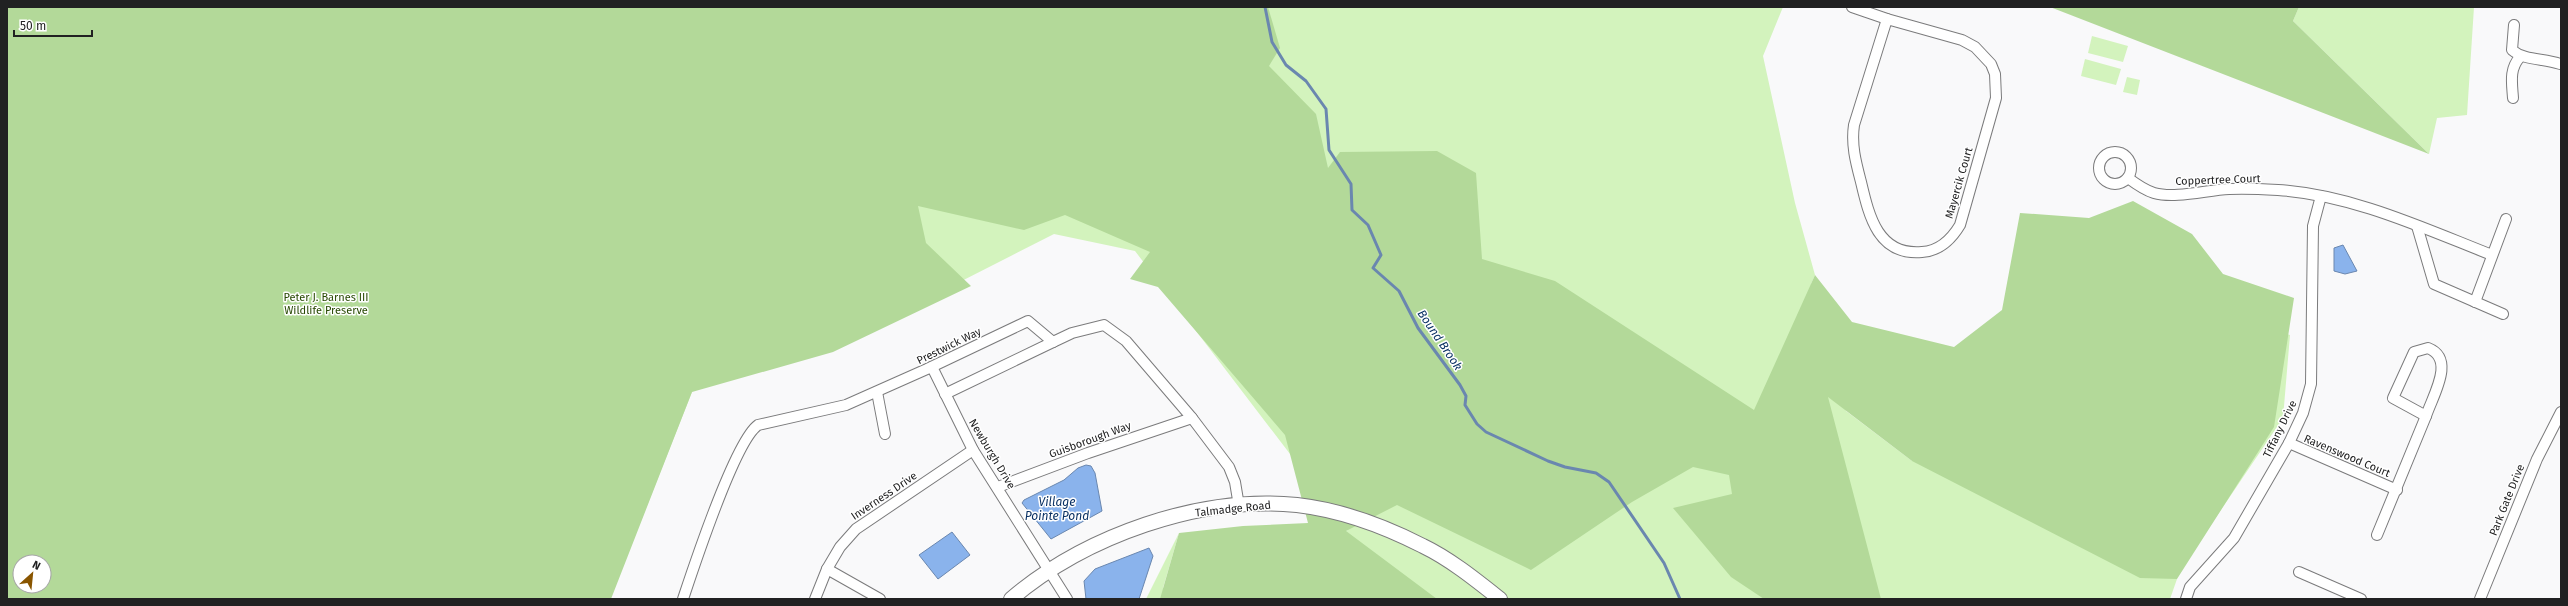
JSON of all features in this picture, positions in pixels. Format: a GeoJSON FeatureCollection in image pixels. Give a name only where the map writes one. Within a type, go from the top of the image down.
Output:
{"type":"FeatureCollection","features":[{"type":"Feature","properties":{"kind":"street","name":"Mayercik Court"},"geometry":{"type":"LineString","coordinates":[[1852,7],[1887,19],[1962,40],[1984,55],[1995,74],[1996,98],[1960,225],[1953,236],[1932,251],[1910,253],[1886,241],[1878,232],[1868,211],[1855,158],[1852,137],[1854,125],[1887,19]]}},
{"type":"Feature","properties":{"kind":"street"},"geometry":{"type":"LineString","coordinates":[[2514,25],[2512,50],[2520,57],[2549,60],[2561,66]]}},
{"type":"Feature","properties":{"kind":"street"},"geometry":{"type":"LineString","coordinates":[[2513,98],[2513,64],[2520,57]]}},
{"type":"Feature","properties":{"kind":"street","name":"Coppertree Court"},"geometry":{"type":"LineString","coordinates":[[2128,178],[2139,186],[2155,193],[2191,193],[2230,189],[2278,190],[2321,196],[2365,206],[2492,255]]}},
{"type":"Feature","properties":{"kind":"street","name":"Tiffany Drive"},"geometry":{"type":"LineString","coordinates":[[2186,599],[2190,587],[2234,538],[2289,443],[2303,413],[2311,384],[2313,226],[2321,196]]}},
{"type":"Feature","properties":{"kind":"street"},"geometry":{"type":"LineString","coordinates":[[2475,302],[2506,219]]}},
{"type":"Feature","properties":{"kind":"street"},"geometry":{"type":"LineString","coordinates":[[2417,226],[2434,284],[2504,314]]}},
{"type":"Feature","properties":{"kind":"street","name":"Prestwick Way"},"geometry":{"type":"LineString","coordinates":[[682,599],[735,460],[752,429],[758,425],[846,405],[932,367],[1028,321],[1053,342]]}},
{"type":"Feature","properties":{"kind":"street"},"geometry":{"type":"LineString","coordinates":[[945,394],[1072,333],[1104,325],[1126,340],[1192,418],[1229,467],[1235,482],[1239,506]]}},
{"type":"Feature","properties":{"kind":"street"},"geometry":{"type":"LineString","coordinates":[[2377,535],[2426,416],[2443,368],[2441,357],[2436,352],[2428,348],[2414,352],[2393,398],[2426,416]]}},
{"type":"Feature","properties":{"kind":"street","name":"Newburgh Drive"},"geometry":{"type":"LineString","coordinates":[[932,367],[973,450],[998,487],[1048,571],[1067,599]]}},
{"type":"Feature","properties":{"kind":"street"},"geometry":{"type":"LineString","coordinates":[[877,392],[885,434]]}},
{"type":"Feature","properties":{"kind":"street","name":"Park Gate Drive"},"geometry":{"type":"LineString","coordinates":[[2480,599],[2537,459],[2561,412]]}},
{"type":"Feature","properties":{"kind":"street","name":"Guisborough Way"},"geometry":{"type":"LineString","coordinates":[[998,487],[1088,453],[1192,418]]}},
{"type":"Feature","properties":{"kind":"street","name":"Ravenswood Court"},"geometry":{"type":"LineString","coordinates":[[2289,443],[2396,490]]}},
{"type":"Feature","properties":{"kind":"street","name":"Inverness Drive"},"geometry":{"type":"LineString","coordinates":[[815,599],[828,568],[840,546],[856,529],[973,450]]}},
{"type":"Feature","properties":{"kind":"street","name":"Talmadge Road"},"geometry":{"type":"LineString","coordinates":[[1011,599],[1048,571],[1102,542],[1132,529],[1185,514],[1239,506],[1295,505],[1326,510],[1389,530],[1424,546],[1500,599]]}},
{"type":"Feature","properties":{"kind":"street"},"geometry":{"type":"LineString","coordinates":[[828,568],[880,599]]}},
{"type":"Feature","properties":{"kind":"street"},"geometry":{"type":"LineString","coordinates":[[2299,572],[2361,599]]}},
{"type":"Feature","properties":{"kind":"green space","name":"Peter J. Barnes III Wildlife Preserve"},"geometry":{"type":"Polygon","coordinates":[[[7,7],[1783,7],[1763,56],[1795,203],[1815,275],[1811,284],[1846,411],[1912,461],[2233,316],[2290,335],[2283,418],[2175,578],[2177,579],[2170,599],[1146,599],[1179,533],[1163,588],[1348,530],[1135,251],[1054,234],[828,349],[694,387],[610,599],[7,599],[7,7]]]}},
{"type":"Feature","properties":{"kind":"green space","name":"Peter J. Barnes III Wildlife Preserve"},"geometry":{"type":"Polygon","coordinates":[[[7,7],[1268,7],[1280,48],[1269,66],[1316,114],[1328,168],[1340,152],[1437,151],[1476,173],[1482,259],[1555,281],[1754,410],[1815,275],[1852,322],[1954,347],[2002,310],[2020,213],[2089,218],[2133,201],[2192,234],[2223,274],[2294,298],[2274,427],[2177,579],[2140,578],[1912,461],[1828,397],[1881,599],[1764,599],[1731,577],[1673,508],[1732,494],[1729,475],[1693,467],[1632,502],[1531,570],[1397,505],[1346,531],[1437,599],[1160,599],[1179,533],[1243,526],[1308,523],[1285,435],[1158,287],[1130,279],[1150,252],[1065,215],[1024,230],[918,206],[926,243],[971,286],[833,352],[692,392],[611,599],[7,599],[7,7]]]}},
{"type":"Feature","properties":{"kind":"green space"},"geometry":{"type":"Polygon","coordinates":[[[2050,7],[2299,7],[2293,21],[2429,154],[2050,7]]]}},
{"type":"Feature","properties":{"kind":"green space"},"geometry":{"type":"Polygon","coordinates":[[[2299,7],[2474,7],[2467,115],[2437,118],[2429,154],[2293,21],[2299,7]]]}},
{"type":"Feature","properties":{"kind":"green space"},"geometry":{"type":"Polygon","coordinates":[[[2092,36],[2128,46],[2123,62],[2088,53],[2092,36]]]}},
{"type":"Feature","properties":{"kind":"green space"},"geometry":{"type":"Polygon","coordinates":[[[2085,59],[2121,69],[2116,85],[2081,76],[2085,59]]]}},
{"type":"Feature","properties":{"kind":"green space"},"geometry":{"type":"Polygon","coordinates":[[[2127,77],[2140,80],[2137,95],[2123,92],[2127,77]]]}},
{"type":"Feature","properties":{"kind":"water"},"geometry":{"type":"Polygon","coordinates":[[[2343,245],[2357,271],[2345,274],[2334,271],[2334,248],[2343,245]]]}},
{"type":"Feature","properties":{"kind":"water","name":"Village Pointe Pond"},"geometry":{"type":"Polygon","coordinates":[[[1086,465],[1091,466],[1095,473],[1102,511],[1051,539],[1022,503],[1024,500],[1064,480],[1078,468],[1086,465]]]}},
{"type":"Feature","properties":{"kind":"water"},"geometry":{"type":"Polygon","coordinates":[[[952,532],[970,555],[938,579],[919,555],[952,532]]]}},
{"type":"Feature","properties":{"kind":"water"},"geometry":{"type":"Polygon","coordinates":[[[1149,548],[1153,556],[1139,599],[1086,599],[1084,581],[1095,569],[1149,548]]]}},
{"type":"Feature","properties":{"kind":"waterway","name":"Bound Brook"},"geometry":{"type":"LineString","coordinates":[[1265,7],[1272,42],[1286,65],[1306,81],[1326,109],[1329,150],[1351,184],[1352,210],[1368,225],[1381,255],[1373,268],[1399,291],[1418,328],[1460,385],[1466,396],[1465,405],[1477,424],[1486,432],[1548,461],[1565,467],[1596,473],[1609,482],[1664,563],[1680,599]]}}]}
